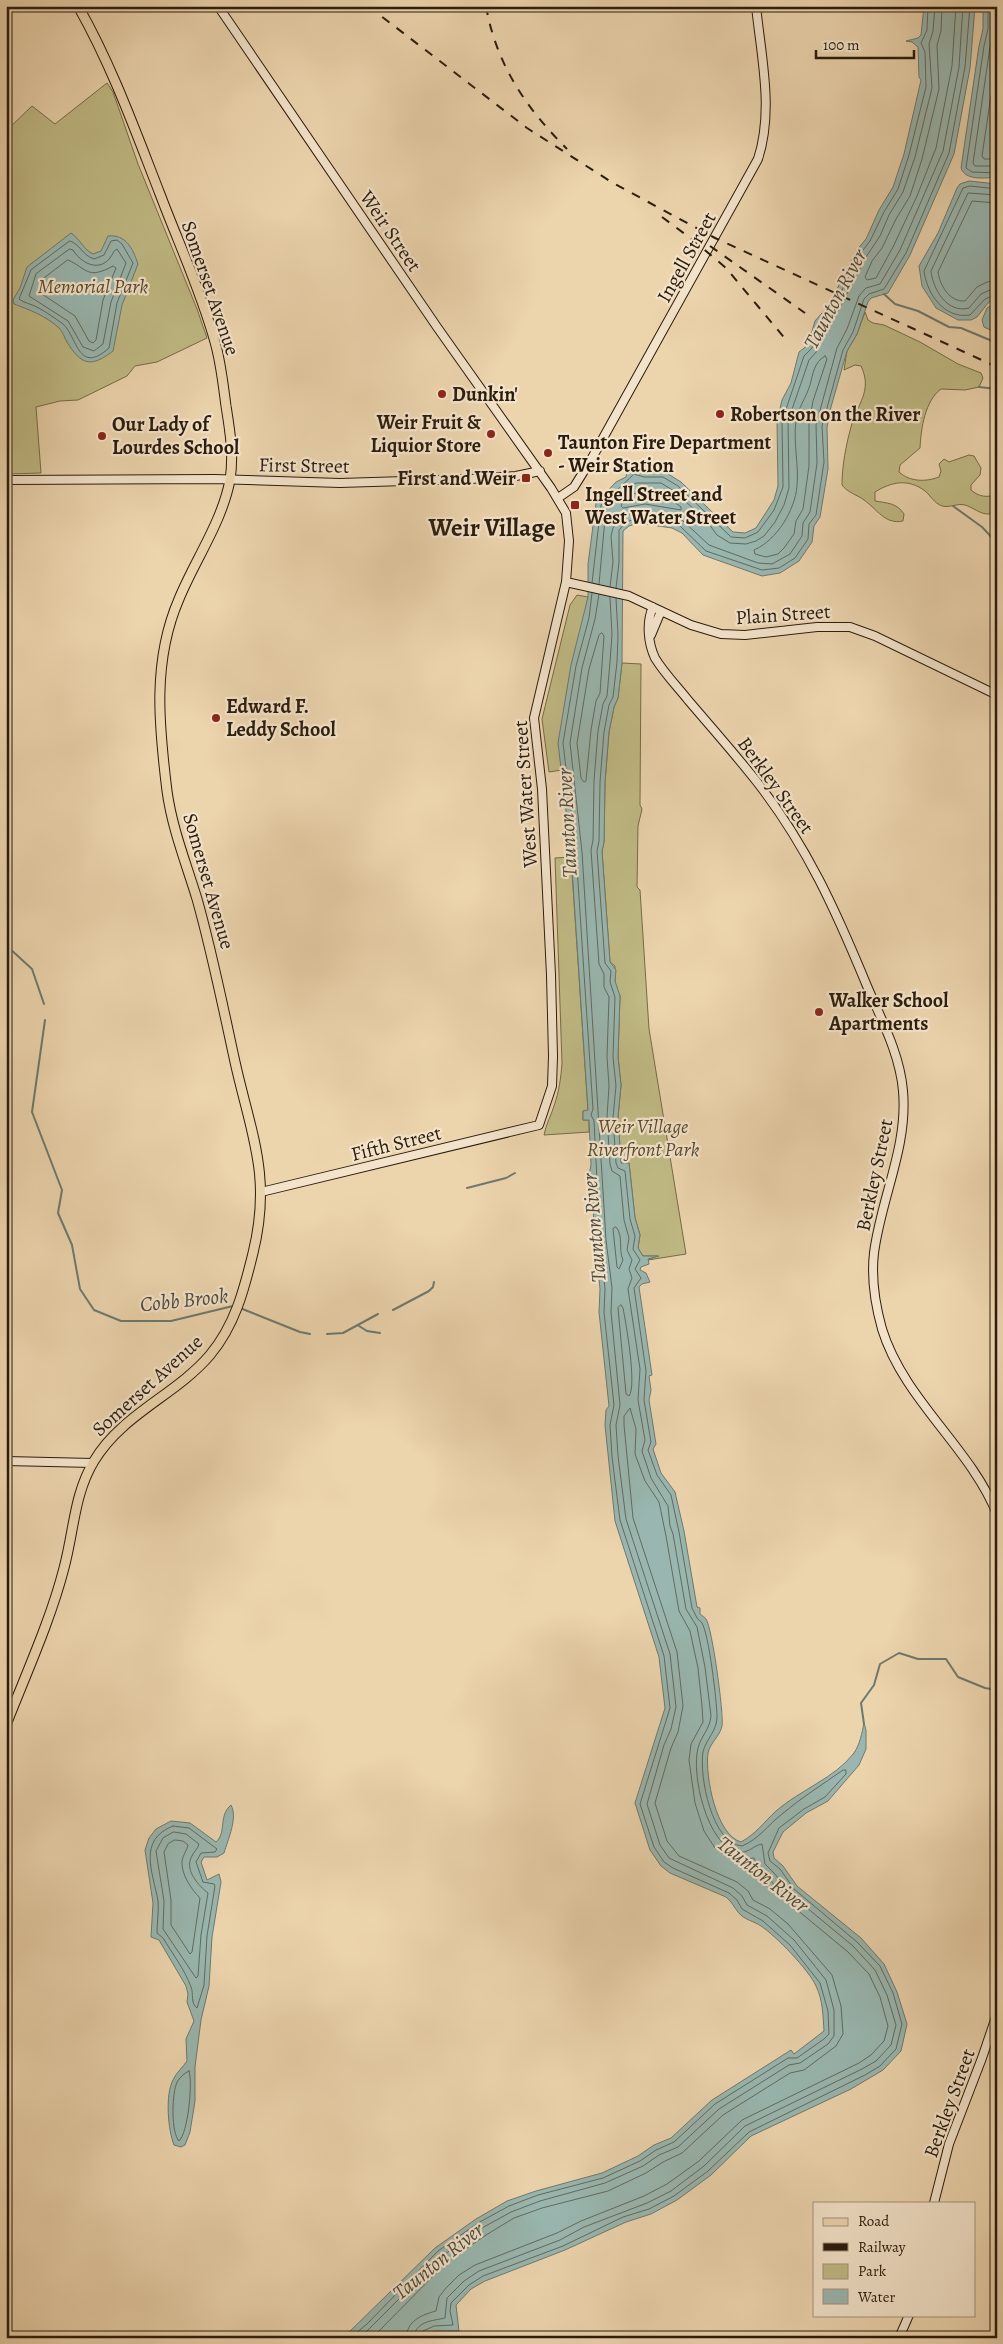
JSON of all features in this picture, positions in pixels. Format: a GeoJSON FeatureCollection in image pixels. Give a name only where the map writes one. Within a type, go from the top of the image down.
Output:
{"type":"FeatureCollection","features":[{"type":"Feature","properties":{"kind":"main road","name":"Somerset Avenue"},"geometry":{"type":"LineString","coordinates":[[6,1724],[61,1578],[78,1498],[93,1463],[110,1438],[120,1428],[206,1360],[224,1335],[239,1306],[255,1244],[261,1192],[256,1143],[237,1070],[214,964],[170,808],[159,694],[160,669],[166,632],[178,600],[222,508],[230,480],[232,457],[230,431],[220,362],[211,329],[112,71],[78,6]]}},
{"type":"Feature","properties":{"kind":"main road","name":"Weir Street"},"geometry":{"type":"LineString","coordinates":[[218,6],[437,327],[540,472]]}},
{"type":"Feature","properties":{"kind":"main road","name":"Ingell Street"},"geometry":{"type":"LineString","coordinates":[[558,498],[574,487],[587,466],[758,159],[764,139],[766,112],[756,6]]}},
{"type":"Feature","properties":{"kind":"main road","name":"First Street"},"geometry":{"type":"LineString","coordinates":[[6,480],[230,480],[346,483],[498,477],[540,472]]}},
{"type":"Feature","properties":{"kind":"main road","name":"West Water Street"},"geometry":{"type":"LineString","coordinates":[[539,1125],[552,1086],[553,1028],[542,789],[534,713],[566,582],[569,556],[569,528],[566,514],[558,498],[540,472]]}},
{"type":"Feature","properties":{"kind":"main road","name":"Plain Street"},"geometry":{"type":"LineString","coordinates":[[566,582],[625,595],[701,628],[730,635],[834,626],[850,627],[875,636],[997,695]]}},
{"type":"Feature","properties":{"kind":"main road"},"geometry":{"type":"LineString","coordinates":[[650,642],[648,621],[652,607]]}},
{"type":"Feature","properties":{"kind":"main road"},"geometry":{"type":"LineString","coordinates":[[650,642],[660,611]]}},
{"type":"Feature","properties":{"kind":"main road","name":"Berkley Street"},"geometry":{"type":"LineString","coordinates":[[650,642],[653,655],[659,664],[758,783],[811,863],[834,906],[900,1068],[904,1112],[901,1140],[874,1254],[873,1282],[878,1314],[887,1342],[896,1361],[931,1414],[979,1478],[997,1514]]}},
{"type":"Feature","properties":{"kind":"main road","name":"Fifth Street"},"geometry":{"type":"LineString","coordinates":[[261,1192],[539,1125]]}},
{"type":"Feature","properties":{"kind":"main road"},"geometry":{"type":"LineString","coordinates":[[6,1461],[93,1463]]}},
{"type":"Feature","properties":{"kind":"main road","name":"Berkley Street"},"geometry":{"type":"LineString","coordinates":[[934,2202],[950,2138],[982,2058],[997,2014]]}},
{"type":"Feature","properties":{"kind":"main road"},"geometry":{"type":"LineString","coordinates":[[899,2338],[909,2316]]}},
{"type":"Feature","properties":{"kind":"green space","name":"Memorial Park"},"geometry":{"type":"Polygon","coordinates":[[[107,83],[113,92],[138,164],[207,338],[157,362],[135,366],[127,376],[78,400],[60,401],[36,407],[41,473],[6,474],[6,131],[32,106],[55,124],[107,83]]]}},
{"type":"Feature","properties":{"kind":"green space"},"geometry":{"type":"Polygon","coordinates":[[[865,312],[868,320],[873,323],[884,325],[920,342],[958,364],[981,373],[983,378],[979,387],[965,390],[941,389],[931,400],[921,432],[920,448],[900,465],[899,472],[913,479],[934,479],[939,477],[941,471],[939,464],[944,459],[949,462],[969,455],[974,456],[981,468],[980,475],[971,485],[971,490],[984,496],[997,494],[997,512],[988,514],[965,505],[942,506],[919,487],[900,483],[887,486],[875,492],[875,501],[895,506],[904,514],[903,521],[891,521],[842,485],[847,441],[865,390],[861,366],[855,365],[844,370],[847,351],[857,334],[865,312]]]}},
{"type":"Feature","properties":{"kind":"green space"},"geometry":{"type":"Polygon","coordinates":[[[577,595],[588,597],[565,704],[561,747],[562,770],[549,772],[542,719],[570,605],[577,595]]]}},
{"type":"Feature","properties":{"kind":"green space","name":"Weir Village Riverfront Park"},"geometry":{"type":"Polygon","coordinates":[[[622,663],[641,664],[640,805],[642,809],[638,826],[637,887],[640,890],[649,1029],[686,1254],[648,1260],[657,1256],[643,1256],[638,1248],[640,1235],[635,1218],[629,1163],[621,1163],[618,1117],[621,1085],[618,1057],[620,996],[615,985],[615,966],[610,962],[602,851],[609,732],[614,707],[618,698],[622,663]]]}},
{"type":"Feature","properties":{"kind":"green space","name":"Weir Village Riverfront Park"},"geometry":{"type":"Polygon","coordinates":[[[571,857],[588,1111],[583,1111],[583,1120],[589,1120],[589,1132],[544,1135],[557,1095],[562,1063],[555,858],[571,857]]]}},
{"type":"Feature","properties":{"kind":"water","name":"Taunton River"},"geometry":{"type":"Polygon","coordinates":[[[924,6],[975,6],[970,68],[954,154],[910,255],[888,293],[871,298],[868,302],[857,334],[847,351],[827,427],[828,469],[820,517],[814,526],[812,542],[799,561],[780,573],[762,576],[703,555],[682,533],[672,528],[638,523],[629,526],[623,531],[622,663],[618,698],[614,707],[609,732],[602,851],[610,962],[616,970],[615,981],[620,996],[618,1057],[621,1085],[618,1117],[621,1163],[629,1163],[635,1218],[640,1235],[638,1248],[643,1256],[659,1256],[648,1259],[649,1264],[641,1267],[640,1270],[646,1273],[650,1282],[639,1287],[652,1375],[649,1376],[651,1390],[649,1400],[656,1444],[653,1449],[661,1473],[675,1492],[684,1531],[697,1607],[700,1608],[700,1614],[706,1618],[714,1653],[722,1726],[708,1753],[708,1776],[714,1804],[725,1828],[732,1837],[741,1842],[756,1832],[785,1804],[827,1777],[846,1762],[858,1746],[864,1723],[866,1749],[859,1765],[828,1801],[806,1813],[783,1832],[773,1852],[774,1858],[783,1866],[797,1886],[861,1938],[884,1964],[897,1992],[907,2024],[901,2051],[883,2070],[851,2089],[751,2136],[711,2175],[677,2200],[651,2214],[626,2222],[565,2250],[485,2281],[471,2289],[456,2305],[459,2331],[435,2331],[423,2338],[343,2338],[435,2248],[476,2219],[507,2201],[602,2173],[638,2156],[654,2145],[671,2138],[712,2100],[791,2050],[794,2054],[824,2031],[818,1991],[812,1979],[799,1963],[767,1931],[740,1915],[726,1897],[670,1873],[661,1866],[650,1850],[635,1803],[665,1708],[659,1657],[615,1521],[605,1425],[606,1410],[609,1406],[599,1312],[600,1289],[591,1175],[589,1175],[591,1165],[589,1120],[583,1120],[583,1111],[588,1110],[571,853],[558,743],[571,665],[588,597],[588,564],[596,503],[616,482],[626,477],[627,471],[633,466],[641,472],[665,472],[681,482],[733,532],[745,533],[756,528],[774,500],[778,486],[777,421],[782,400],[791,383],[799,352],[808,345],[815,321],[829,305],[856,251],[866,239],[879,210],[893,187],[904,154],[921,80],[919,77],[918,47],[912,42],[906,41],[918,38],[921,35],[924,6]]]}},
{"type":"Feature","properties":{"kind":"water"},"geometry":{"type":"Polygon","coordinates":[[[983,6],[997,6],[997,177],[982,178],[971,177],[963,172],[961,168],[983,29],[983,6]]]}},
{"type":"Feature","properties":{"kind":"water"},"geometry":{"type":"Polygon","coordinates":[[[969,181],[997,184],[997,298],[988,303],[977,317],[971,320],[958,320],[936,308],[922,286],[919,266],[938,233],[957,188],[960,184],[969,181]]]}},
{"type":"Feature","properties":{"kind":"water"},"geometry":{"type":"Polygon","coordinates":[[[71,233],[93,254],[101,251],[108,236],[120,237],[131,248],[138,264],[122,305],[113,351],[92,362],[87,362],[77,356],[60,330],[49,320],[14,304],[13,300],[20,288],[27,267],[71,233]]]}},
{"type":"Feature","properties":{"kind":"water"},"geometry":{"type":"Polygon","coordinates":[[[997,302],[997,333],[984,327],[982,320],[987,308],[997,302]]]}},
{"type":"Feature","properties":{"kind":"water"},"geometry":{"type":"Polygon","coordinates":[[[231,1805],[233,1822],[224,1853],[217,1857],[204,1857],[201,1862],[207,1880],[219,1874],[221,1882],[212,1937],[209,1986],[201,2020],[195,2067],[195,2101],[190,2132],[185,2145],[181,2147],[174,2145],[172,2139],[168,2103],[170,2086],[174,2077],[187,2061],[186,2039],[194,2021],[187,2002],[186,1986],[159,1940],[151,1937],[153,1903],[145,1850],[149,1838],[156,1829],[171,1821],[190,1823],[216,1842],[221,1834],[223,1819],[227,1809],[231,1805]]]}},
{"type":"Feature","properties":{"kind":"waterway"},"geometry":{"type":"LineString","coordinates":[[884,294],[895,304],[918,311],[949,327],[961,328],[997,343]]}},
{"type":"Feature","properties":{"kind":"waterway"},"geometry":{"type":"LineString","coordinates":[[979,387],[997,389]]}},
{"type":"Feature","properties":{"kind":"waterway"},"geometry":{"type":"LineString","coordinates":[[953,506],[982,527],[997,543]]}},
{"type":"Feature","properties":{"kind":"waterway","name":"Cobb Brook"},"geometry":{"type":"LineString","coordinates":[[6,947],[32,969],[44,1004]]}},
{"type":"Feature","properties":{"kind":"waterway","name":"Cobb Brook"},"geometry":{"type":"LineString","coordinates":[[45,1020],[32,1112],[62,1190],[58,1213],[72,1245],[80,1289],[94,1310],[121,1321],[171,1321],[233,1306]]}},
{"type":"Feature","properties":{"kind":"waterway","name":"Cobb Brook"},"geometry":{"type":"LineString","coordinates":[[467,1188],[506,1178],[515,1173]]}},
{"type":"Feature","properties":{"kind":"waterway","name":"Cobb Brook"},"geometry":{"type":"LineString","coordinates":[[393,1310],[429,1291],[433,1287],[434,1282]]}},
{"type":"Feature","properties":{"kind":"waterway","name":"Cobb Brook"},"geometry":{"type":"LineString","coordinates":[[240,1308],[300,1332],[310,1334]]}},
{"type":"Feature","properties":{"kind":"waterway","name":"Cobb Brook"},"geometry":{"type":"LineString","coordinates":[[327,1334],[343,1333],[378,1314]]}},
{"type":"Feature","properties":{"kind":"waterway"},"geometry":{"type":"LineString","coordinates":[[359,1326],[367,1331],[380,1333]]}},
{"type":"Feature","properties":{"kind":"waterway"},"geometry":{"type":"LineString","coordinates":[[864,1724],[861,1703],[874,1685],[880,1664],[899,1653],[918,1659],[946,1659],[958,1677],[985,1688],[997,1690]]}},
{"type":"Feature","properties":{"kind":"railway"},"geometry":{"type":"LineString","coordinates":[[368,6],[527,128],[613,183],[715,238],[997,367]]}},
{"type":"Feature","properties":{"kind":"railway"},"geometry":{"type":"LineString","coordinates":[[486,6],[497,47],[515,84],[538,118],[567,149]]}},
{"type":"Feature","properties":{"kind":"railway"},"geometry":{"type":"LineString","coordinates":[[662,217],[726,268],[787,341]]}},
{"type":"Feature","properties":{"kind":"railway"},"geometry":{"type":"LineString","coordinates":[[710,246],[805,313]]}},
{"type":"Feature","properties":{"kind":"place","name":"Dunkin'"},"geometry":{"type":"Point","coordinates":[442,394]}},
{"type":"Feature","properties":{"kind":"place","name":"Robertson on the River"},"geometry":{"type":"Point","coordinates":[720,414]}},
{"type":"Feature","properties":{"kind":"place","name":"Weir Fruit & Liquior Store"},"geometry":{"type":"Point","coordinates":[491,434]}},
{"type":"Feature","properties":{"kind":"place","name":"Our Lady of Lourdes School"},"geometry":{"type":"Point","coordinates":[102,436]}},
{"type":"Feature","properties":{"kind":"place","name":"Taunton Fire Department - Weir Station"},"geometry":{"type":"Point","coordinates":[548,453]}},
{"type":"Feature","properties":{"kind":"place","name":"First and Weir"},"geometry":{"type":"Point","coordinates":[526,478]}},
{"type":"Feature","properties":{"kind":"place","name":"Ingell Street and West Water Street"},"geometry":{"type":"Point","coordinates":[575,505]}},
{"type":"Feature","properties":{"kind":"place","name":"Edward F. Leddy School"},"geometry":{"type":"Point","coordinates":[216,718]}},
{"type":"Feature","properties":{"kind":"place","name":"Walker School Apartments"},"geometry":{"type":"Point","coordinates":[819,1012]}},
{"type":"Feature","properties":{"kind":"district","name":"Weir Village"},"geometry":{"type":"Point","coordinates":[492,527]}}]}
